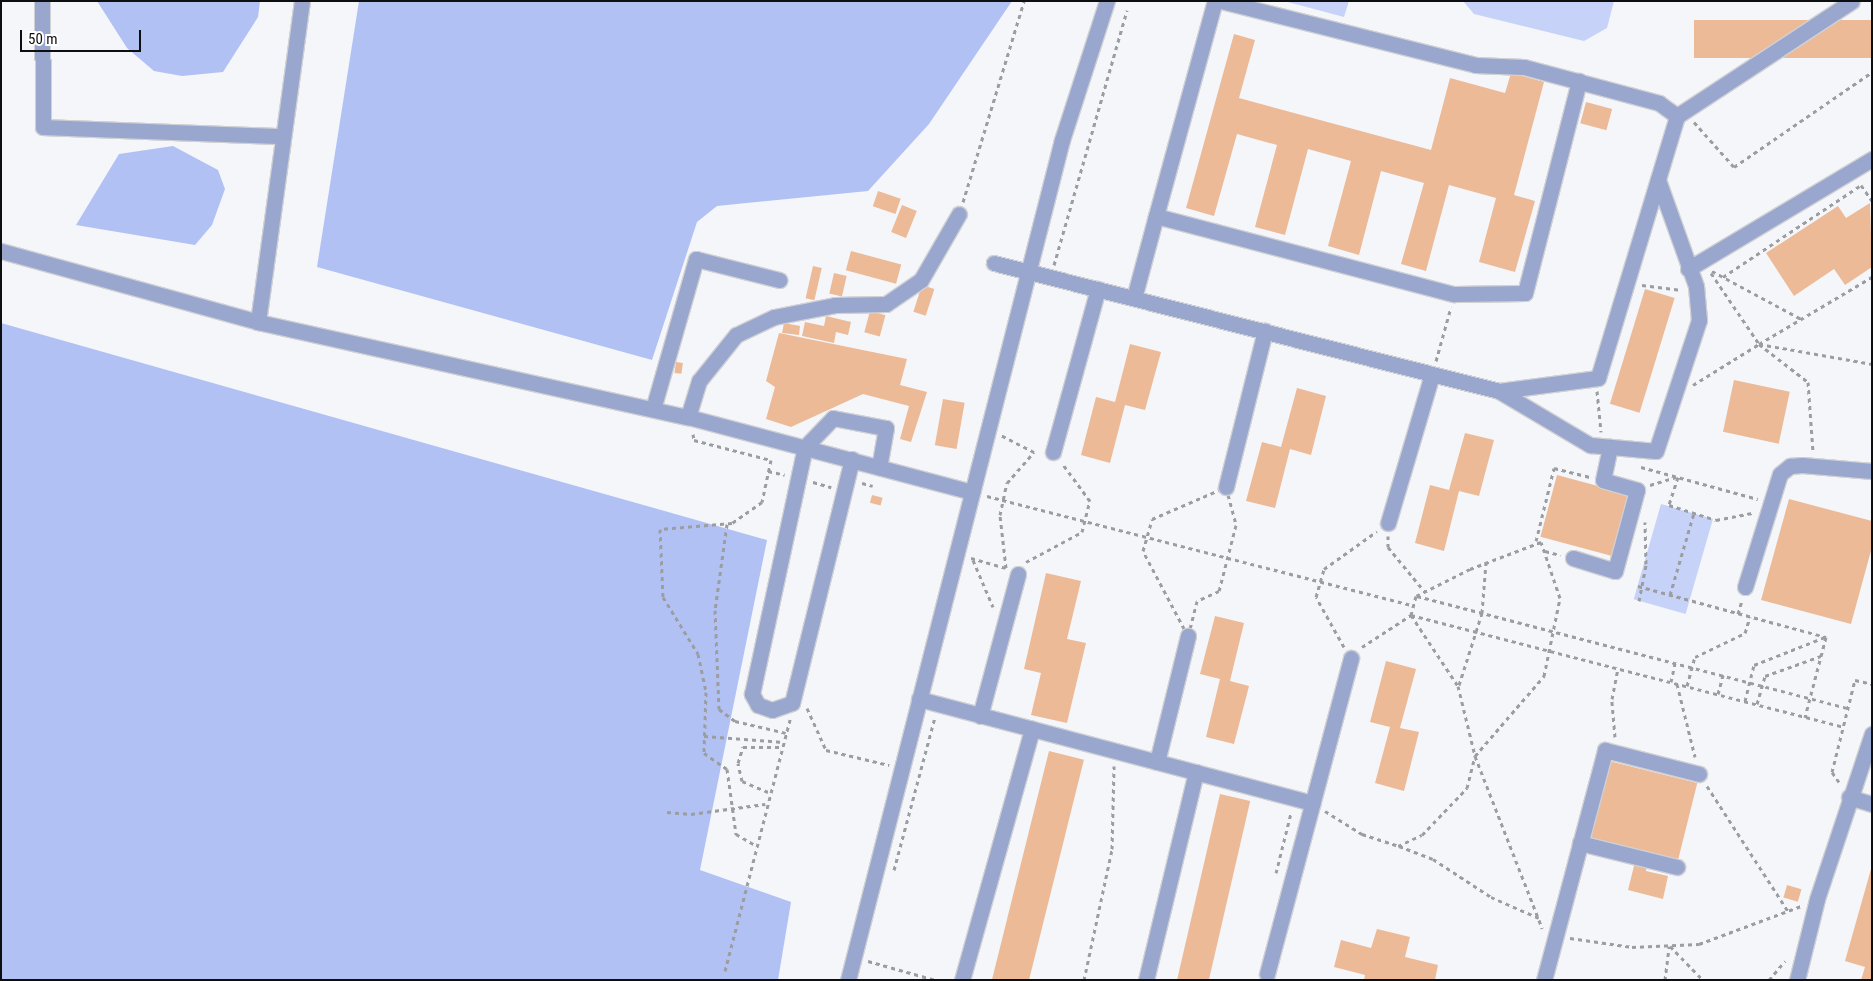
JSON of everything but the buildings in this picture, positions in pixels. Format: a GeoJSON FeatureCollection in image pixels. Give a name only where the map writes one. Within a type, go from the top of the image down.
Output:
{"type":"FeatureCollection","features":[{"type":"Feature","properties":{"kind":"street"},"geometry":{"type":"LineString","coordinates":[[42,1],[43,127],[282,136]]}},
{"type":"Feature","properties":{"kind":"street"},"geometry":{"type":"LineString","coordinates":[[258,322],[302,1]]}},
{"type":"Feature","properties":{"kind":"street"},"geometry":{"type":"LineString","coordinates":[[848,980],[918,699],[1032,272],[1062,140],[1107,1]]}},
{"type":"Feature","properties":{"kind":"street"},"geometry":{"type":"LineString","coordinates":[[1134,298],[1215,1]]}},
{"type":"Feature","properties":{"kind":"street"},"geometry":{"type":"LineString","coordinates":[[1221,1],[1474,65],[1524,67],[1659,103],[1681,114]]}},
{"type":"Feature","properties":{"kind":"street"},"geometry":{"type":"LineString","coordinates":[[1499,391],[1598,378],[1658,180],[1681,114],[1852,1]]}},
{"type":"Feature","properties":{"kind":"street"},"geometry":{"type":"LineString","coordinates":[[1156,216],[1454,294],[1525,293],[1579,82]]}},
{"type":"Feature","properties":{"kind":"street"},"geometry":{"type":"LineString","coordinates":[[1688,269],[1705,264],[1872,159]]}},
{"type":"Feature","properties":{"kind":"street"},"geometry":{"type":"LineString","coordinates":[[994,263],[1499,391],[1590,445],[1656,451],[1699,320],[1696,286],[1688,269],[1658,180]]}},
{"type":"Feature","properties":{"kind":"street"},"geometry":{"type":"LineString","coordinates":[[688,417],[699,381],[736,335],[774,318],[835,305],[886,304],[921,280],[959,214]]}},
{"type":"Feature","properties":{"kind":"street"},"geometry":{"type":"LineString","coordinates":[[1,251],[258,322],[688,417],[972,492]]}},
{"type":"Feature","properties":{"kind":"street"},"geometry":{"type":"LineString","coordinates":[[653,409],[696,259],[779,280]]}},
{"type":"Feature","properties":{"kind":"street"},"geometry":{"type":"LineString","coordinates":[[1053,452],[1098,289]]}},
{"type":"Feature","properties":{"kind":"street"},"geometry":{"type":"LineString","coordinates":[[1226,487],[1265,331]]}},
{"type":"Feature","properties":{"kind":"street"},"geometry":{"type":"LineString","coordinates":[[1388,523],[1432,374]]}},
{"type":"Feature","properties":{"kind":"street"},"geometry":{"type":"LineString","coordinates":[[852,459],[792,702],[782,708],[758,706],[752,694],[805,447],[833,418],[886,428],[879,467]]}},
{"type":"Feature","properties":{"kind":"street"},"geometry":{"type":"LineString","coordinates":[[1573,558],[1615,571],[1637,490],[1603,480],[1610,447]]}},
{"type":"Feature","properties":{"kind":"street"},"geometry":{"type":"LineString","coordinates":[[1745,587],[1774,483],[1790,466],[1872,471]]}},
{"type":"Feature","properties":{"kind":"street"},"geometry":{"type":"LineString","coordinates":[[980,716],[1003,630],[1012,571]]}},
{"type":"Feature","properties":{"kind":"street"},"geometry":{"type":"LineString","coordinates":[[1157,762],[1188,636]]}},
{"type":"Feature","properties":{"kind":"street"},"geometry":{"type":"LineString","coordinates":[[1267,974],[1351,658]]}},
{"type":"Feature","properties":{"kind":"street"},"geometry":{"type":"LineString","coordinates":[[918,699],[1312,803]]}},
{"type":"Feature","properties":{"kind":"street"},"geometry":{"type":"LineString","coordinates":[[962,980],[1032,729]]}},
{"type":"Feature","properties":{"kind":"street"},"geometry":{"type":"LineString","coordinates":[[1797,980],[1817,898],[1849,797],[1857,787],[1872,734]]}},
{"type":"Feature","properties":{"kind":"street"},"geometry":{"type":"LineString","coordinates":[[1544,980],[1558,934],[1605,750],[1699,774]]}},
{"type":"Feature","properties":{"kind":"street"},"geometry":{"type":"LineString","coordinates":[[1146,980],[1196,772]]}},
{"type":"Feature","properties":{"kind":"street"},"geometry":{"type":"LineString","coordinates":[[1849,797],[1872,804]]}},
{"type":"Feature","properties":{"kind":"street"},"geometry":{"type":"LineString","coordinates":[[1580,843],[1677,867]]}},
{"type":"Feature","properties":{"kind":"path"},"geometry":{"type":"LineString","coordinates":[[959,214],[1024,1]]}},
{"type":"Feature","properties":{"kind":"path"},"geometry":{"type":"LineString","coordinates":[[1052,271],[1127,10]]}},
{"type":"Feature","properties":{"kind":"path"},"geometry":{"type":"LineString","coordinates":[[1681,114],[1734,167],[1872,72]]}},
{"type":"Feature","properties":{"kind":"path"},"geometry":{"type":"LineString","coordinates":[[1723,277],[1861,185],[1872,201]]}},
{"type":"Feature","properties":{"kind":"path"},"geometry":{"type":"LineString","coordinates":[[1705,264],[1723,277],[1801,319]]}},
{"type":"Feature","properties":{"kind":"path"},"geometry":{"type":"LineString","coordinates":[[1705,264],[1759,344],[1808,382],[1814,466]]}},
{"type":"Feature","properties":{"kind":"path"},"geometry":{"type":"LineString","coordinates":[[1674,398],[1759,344],[1872,277]]}},
{"type":"Feature","properties":{"kind":"path"},"geometry":{"type":"LineString","coordinates":[[1626,287],[1649,284],[1677,291],[1696,286]]}},
{"type":"Feature","properties":{"kind":"path"},"geometry":{"type":"LineString","coordinates":[[1432,374],[1454,294]]}},
{"type":"Feature","properties":{"kind":"path"},"geometry":{"type":"LineString","coordinates":[[1759,344],[1872,364]]}},
{"type":"Feature","properties":{"kind":"path"},"geometry":{"type":"LineString","coordinates":[[688,417],[694,440],[771,460],[762,502],[727,524],[660,529],[663,597],[700,663],[706,692],[704,753],[726,769],[736,834],[755,845]]}},
{"type":"Feature","properties":{"kind":"path"},"geometry":{"type":"LineString","coordinates":[[989,428],[1034,452],[1053,452],[1090,501],[1082,532],[1029,557],[1012,571]]}},
{"type":"Feature","properties":{"kind":"path"},"geometry":{"type":"LineString","coordinates":[[1012,571],[1000,514],[1008,483],[1034,452]]}},
{"type":"Feature","properties":{"kind":"path"},"geometry":{"type":"LineString","coordinates":[[1631,464],[1678,476],[1767,506]]}},
{"type":"Feature","properties":{"kind":"path"},"geometry":{"type":"LineString","coordinates":[[1536,541],[1554,468],[1603,480]]}},
{"type":"Feature","properties":{"kind":"path"},"geometry":{"type":"LineString","coordinates":[[1645,486],[1678,476]]}},
{"type":"Feature","properties":{"kind":"path"},"geometry":{"type":"LineString","coordinates":[[1678,476],[1668,505],[1716,520],[1767,506]]}},
{"type":"Feature","properties":{"kind":"path"},"geometry":{"type":"LineString","coordinates":[[1226,487],[1236,525],[1228,558],[1219,591],[1196,601],[1188,636],[1143,551],[1152,519],[1226,487]]}},
{"type":"Feature","properties":{"kind":"path"},"geometry":{"type":"LineString","coordinates":[[972,492],[1414,606]]}},
{"type":"Feature","properties":{"kind":"path"},"geometry":{"type":"LineString","coordinates":[[1670,595],[1694,513]]}},
{"type":"Feature","properties":{"kind":"path"},"geometry":{"type":"LineString","coordinates":[[1388,523],[1324,569],[1316,597],[1351,658],[1358,660],[1363,642],[1411,615],[1416,596]]}},
{"type":"Feature","properties":{"kind":"path"},"geometry":{"type":"LineString","coordinates":[[1388,523],[1388,547],[1425,592]]}},
{"type":"Feature","properties":{"kind":"path"},"geometry":{"type":"LineString","coordinates":[[727,524],[715,610],[719,709],[735,721],[786,733]]}},
{"type":"Feature","properties":{"kind":"path"},"geometry":{"type":"LineString","coordinates":[[1398,846],[1442,818],[1466,788],[1475,756],[1544,676],[1555,632],[1560,598],[1541,542],[1536,541],[1486,562],[1416,596]]}},
{"type":"Feature","properties":{"kind":"path"},"geometry":{"type":"LineString","coordinates":[[956,554],[1012,571]]}},
{"type":"Feature","properties":{"kind":"path"},"geometry":{"type":"LineString","coordinates":[[973,559],[1003,630]]}},
{"type":"Feature","properties":{"kind":"path"},"geometry":{"type":"LineString","coordinates":[[1458,686],[1482,613],[1486,562]]}},
{"type":"Feature","properties":{"kind":"path"},"geometry":{"type":"LineString","coordinates":[[1638,586],[1826,637]]}},
{"type":"Feature","properties":{"kind":"path"},"geometry":{"type":"LineString","coordinates":[[1416,596],[1848,708]]}},
{"type":"Feature","properties":{"kind":"path"},"geometry":{"type":"LineString","coordinates":[[1411,615],[1843,726]]}},
{"type":"Feature","properties":{"kind":"path"},"geometry":{"type":"LineString","coordinates":[[1411,615],[1458,686],[1475,756],[1551,956]]}},
{"type":"Feature","properties":{"kind":"path"},"geometry":{"type":"LineString","coordinates":[[1687,686],[1695,658],[1745,633],[1750,617]]}},
{"type":"Feature","properties":{"kind":"path"},"geometry":{"type":"LineString","coordinates":[[1805,717],[1826,637]]}},
{"type":"Feature","properties":{"kind":"path"},"geometry":{"type":"LineString","coordinates":[[1745,701],[1754,665],[1826,637]]}},
{"type":"Feature","properties":{"kind":"path"},"geometry":{"type":"LineString","coordinates":[[1757,704],[1765,676],[1821,656]]}},
{"type":"Feature","properties":{"kind":"path"},"geometry":{"type":"LineString","coordinates":[[1671,682],[1676,663]]}},
{"type":"Feature","properties":{"kind":"path"},"geometry":{"type":"LineString","coordinates":[[1616,753],[1612,699],[1618,668]]}},
{"type":"Feature","properties":{"kind":"path"},"geometry":{"type":"LineString","coordinates":[[1718,694],[1723,675]]}},
{"type":"Feature","properties":{"kind":"path"},"geometry":{"type":"LineString","coordinates":[[1849,797],[1832,772],[1855,680],[1872,684]]}},
{"type":"Feature","properties":{"kind":"path"},"geometry":{"type":"LineString","coordinates":[[796,684],[826,750],[890,766]]}},
{"type":"Feature","properties":{"kind":"path"},"geometry":{"type":"LineString","coordinates":[[1677,684],[1699,774],[1788,912]]}},
{"type":"Feature","properties":{"kind":"path"},"geometry":{"type":"LineString","coordinates":[[892,876],[939,705]]}},
{"type":"Feature","properties":{"kind":"path"},"geometry":{"type":"LineString","coordinates":[[704,736],[783,742]]}},
{"type":"Feature","properties":{"kind":"path"},"geometry":{"type":"LineString","coordinates":[[768,792],[742,781],[738,763],[743,746],[782,747]]}},
{"type":"Feature","properties":{"kind":"path"},"geometry":{"type":"LineString","coordinates":[[1084,980],[1112,849],[1115,751]]}},
{"type":"Feature","properties":{"kind":"path"},"geometry":{"type":"LineString","coordinates":[[1312,803],[1362,834],[1433,859],[1491,897],[1538,918]]}},
{"type":"Feature","properties":{"kind":"path"},"geometry":{"type":"LineString","coordinates":[[667,812],[691,814],[732,805],[765,804]]}},
{"type":"Feature","properties":{"kind":"path"},"geometry":{"type":"LineString","coordinates":[[1558,934],[1590,944],[1700,944],[1788,912],[1817,898]]}},
{"type":"Feature","properties":{"kind":"path"},"geometry":{"type":"LineString","coordinates":[[1665,980],[1669,945]]}},
{"type":"Feature","properties":{"kind":"path"},"geometry":{"type":"LineString","coordinates":[[1669,945],[1702,980]]}},
{"type":"Feature","properties":{"kind":"path"},"geometry":{"type":"LineString","coordinates":[[869,961],[871,952]]}},
{"type":"Feature","properties":{"kind":"path"},"geometry":{"type":"LineString","coordinates":[[854,957],[935,980]]}},
{"type":"Feature","properties":{"kind":"shaded area"},"geometry":{"type":"Polygon","coordinates":[[[97,1],[260,1],[258,17],[223,72],[182,76],[154,71],[127,48],[97,1]]]}},
{"type":"Feature","properties":{"kind":"shaded area"},"geometry":{"type":"Polygon","coordinates":[[[359,1],[1012,1],[929,124],[868,191],[717,206],[697,222],[652,360],[317,267],[359,1]]]}},
{"type":"Feature","properties":{"kind":"shaded area"},"geometry":{"type":"Polygon","coordinates":[[[1284,1],[1349,1],[1344,17],[1284,1]]]}},
{"type":"Feature","properties":{"kind":"shaded area"},"geometry":{"type":"Polygon","coordinates":[[[1463,1],[1614,1],[1607,28],[1584,41],[1474,14],[1463,1]]]}},
{"type":"Feature","properties":{"kind":"shaded area"},"geometry":{"type":"Polygon","coordinates":[[[173,146],[218,170],[225,189],[212,225],[195,245],[76,225],[119,154],[173,146]]]}},
{"type":"Feature","properties":{"kind":"shaded area"},"geometry":{"type":"Polygon","coordinates":[[[1,323],[767,540],[700,870],[791,902],[778,980],[1,980],[1,323]]]}},
{"type":"Feature","properties":{"kind":"shaded area"},"geometry":{"type":"Polygon","coordinates":[[[1661,504],[1713,519],[1686,614],[1634,599],[1661,504]]]}}]}
